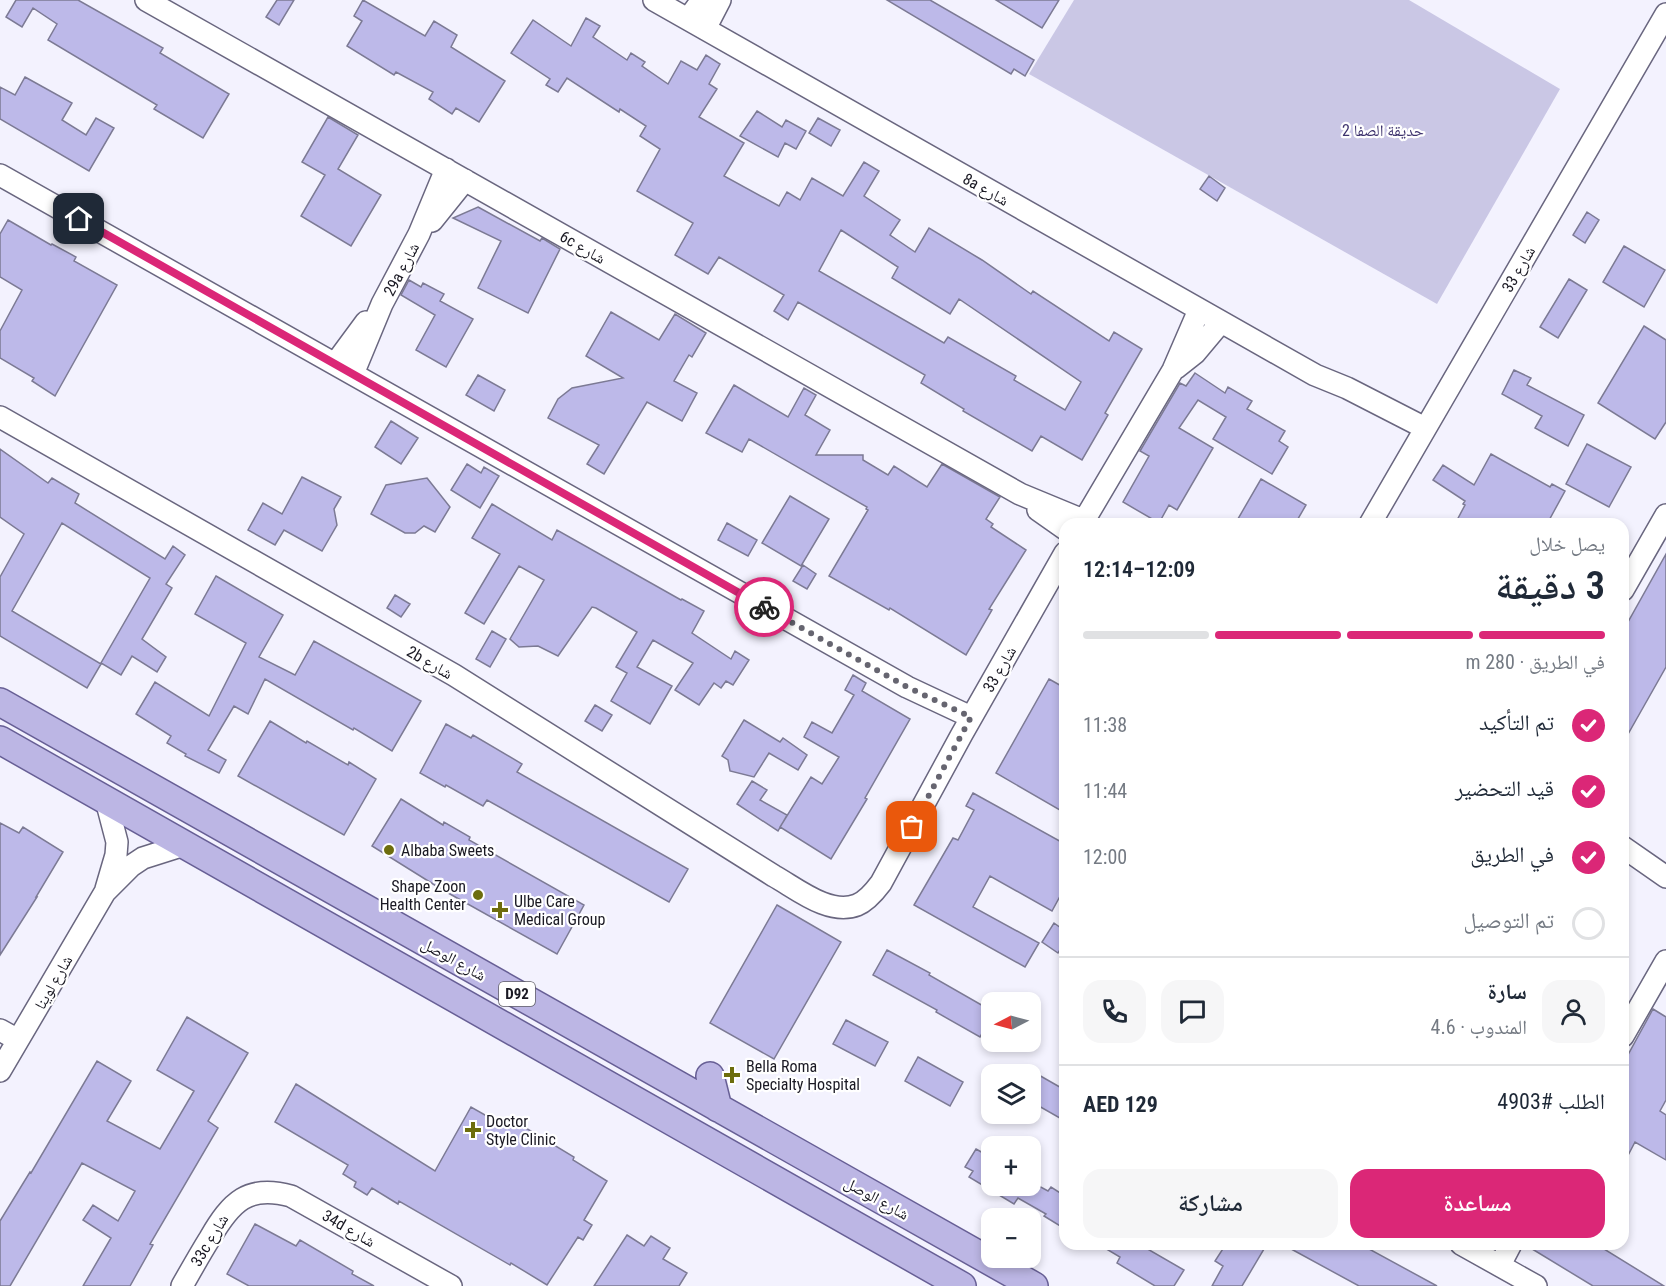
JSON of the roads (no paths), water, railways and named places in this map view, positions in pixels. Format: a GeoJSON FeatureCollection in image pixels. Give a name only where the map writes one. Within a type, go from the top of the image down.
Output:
{"type":"FeatureCollection","features":[{"type":"Feature","properties":{"kind":"main road","name":"شارع الوصل"},"geometry":{"type":"LineString","coordinates":[[0,702],[1034,1286]]}},
{"type":"Feature","properties":{"kind":"main road"},"geometry":{"type":"LineString","coordinates":[[45,765],[59,763],[64,757],[66,750],[62,737]]}},
{"type":"Feature","properties":{"kind":"main road","name":"شارع الوصل"},"geometry":{"type":"LineString","coordinates":[[0,740],[962,1286]]}},
{"type":"Feature","properties":{"kind":"main road"},"geometry":{"type":"LineString","coordinates":[[194,812],[230,807]]}},
{"type":"Feature","properties":{"kind":"main road"},"geometry":{"type":"LineString","coordinates":[[710,1076],[718,1108]]}},
{"type":"Feature","properties":{"kind":"street","name":"6c شارع"},"geometry":{"type":"LineString","coordinates":[[146,0],[1020,494],[1036,508],[1062,518]]}},
{"type":"Feature","properties":{"kind":"street","name":"8a شارع"},"geometry":{"type":"LineString","coordinates":[[654,0],[1319,377],[1341,395],[1421,435]]}},
{"type":"Feature","properties":{"kind":"street"},"geometry":{"type":"LineString","coordinates":[[696,24],[702,0]]}},
{"type":"Feature","properties":{"kind":"street"},"geometry":{"type":"LineString","coordinates":[[696,24],[720,0]]}},
{"type":"Feature","properties":{"kind":"street","name":"شارع 33"},"geometry":{"type":"LineString","coordinates":[[1373,518],[1666,14]]}},
{"type":"Feature","properties":{"kind":"street","name":"29a شارع"},"geometry":{"type":"LineString","coordinates":[[344,369],[368,320],[382,304],[419,234],[446,169]]}},
{"type":"Feature","properties":{"kind":"street"},"geometry":{"type":"LineString","coordinates":[[0,175],[907,687],[917,698],[966,725]]}},
{"type":"Feature","properties":{"kind":"street","name":"29a شارع"},"geometry":{"type":"LineString","coordinates":[[419,234],[465,180]]}},
{"type":"Feature","properties":{"kind":"street"},"geometry":{"type":"LineString","coordinates":[[1081,518],[1173,370],[1200,310]]}},
{"type":"Feature","properties":{"kind":"street"},"geometry":{"type":"LineString","coordinates":[[1173,370],[1195,353],[1221,321]]}},
{"type":"Feature","properties":{"kind":"street","name":"2b شارع"},"geometry":{"type":"LineString","coordinates":[[0,417],[454,675],[774,876],[822,903],[838,907],[856,905]]}},
{"type":"Feature","properties":{"kind":"street"},"geometry":{"type":"LineString","coordinates":[[1629,580],[1666,515]]}},
{"type":"Feature","properties":{"kind":"street","name":"شارع 33"},"geometry":{"type":"LineString","coordinates":[[856,905],[871,896],[882,883],[966,725],[1059,563]]}},
{"type":"Feature","properties":{"kind":"street","name":"شارع لوينا"},"geometry":{"type":"LineString","coordinates":[[105,892],[116,855],[117,842],[106,800]]}},
{"type":"Feature","properties":{"kind":"street","name":"شارع لوينا"},"geometry":{"type":"LineString","coordinates":[[0,1071],[9,1035],[105,892],[131,866],[143,858],[184,844]]}},
{"type":"Feature","properties":{"kind":"street"},"geometry":{"type":"LineString","coordinates":[[1629,848],[1666,863]]}},
{"type":"Feature","properties":{"kind":"street"},"geometry":{"type":"LineString","coordinates":[[1629,849],[1666,877]]}},
{"type":"Feature","properties":{"kind":"street"},"geometry":{"type":"LineString","coordinates":[[1629,1026],[1666,961]]}},
{"type":"Feature","properties":{"kind":"street","name":"34d شارع"},"geometry":{"type":"LineString","coordinates":[[242,1198],[258,1192],[275,1191],[291,1196],[451,1286]]}},
{"type":"Feature","properties":{"kind":"street","name":"33c شارع"},"geometry":{"type":"LineString","coordinates":[[182,1286],[220,1219],[242,1198]]}},
{"type":"Feature","properties":{"kind":"street"},"geometry":{"type":"LineString","coordinates":[[1478,1250],[1495,1256],[1536,1286]]}},
{"type":"Feature","properties":{"kind":"place","name":"Albaba Sweets"},"geometry":{"type":"Point","coordinates":[389,850]}},
{"type":"Feature","properties":{"kind":"place","name":"Shape Zoon Health Center"},"geometry":{"type":"Point","coordinates":[478,895]}},
{"type":"Feature","properties":{"kind":"place","name":"Ulbe Care Medical Group"},"geometry":{"type":"Point","coordinates":[500,910]}},
{"type":"Feature","properties":{"kind":"place","name":"Bella Roma Specialty Hospital"},"geometry":{"type":"Point","coordinates":[732,1075]}},
{"type":"Feature","properties":{"kind":"place","name":"Doctor Style Clinic"},"geometry":{"type":"Point","coordinates":[473,1130]}},
{"type":"Feature","properties":{"kind":"park label","name":"حديقة الصفا 2"},"geometry":{"type":"Point","coordinates":[1383,130]}}]}
